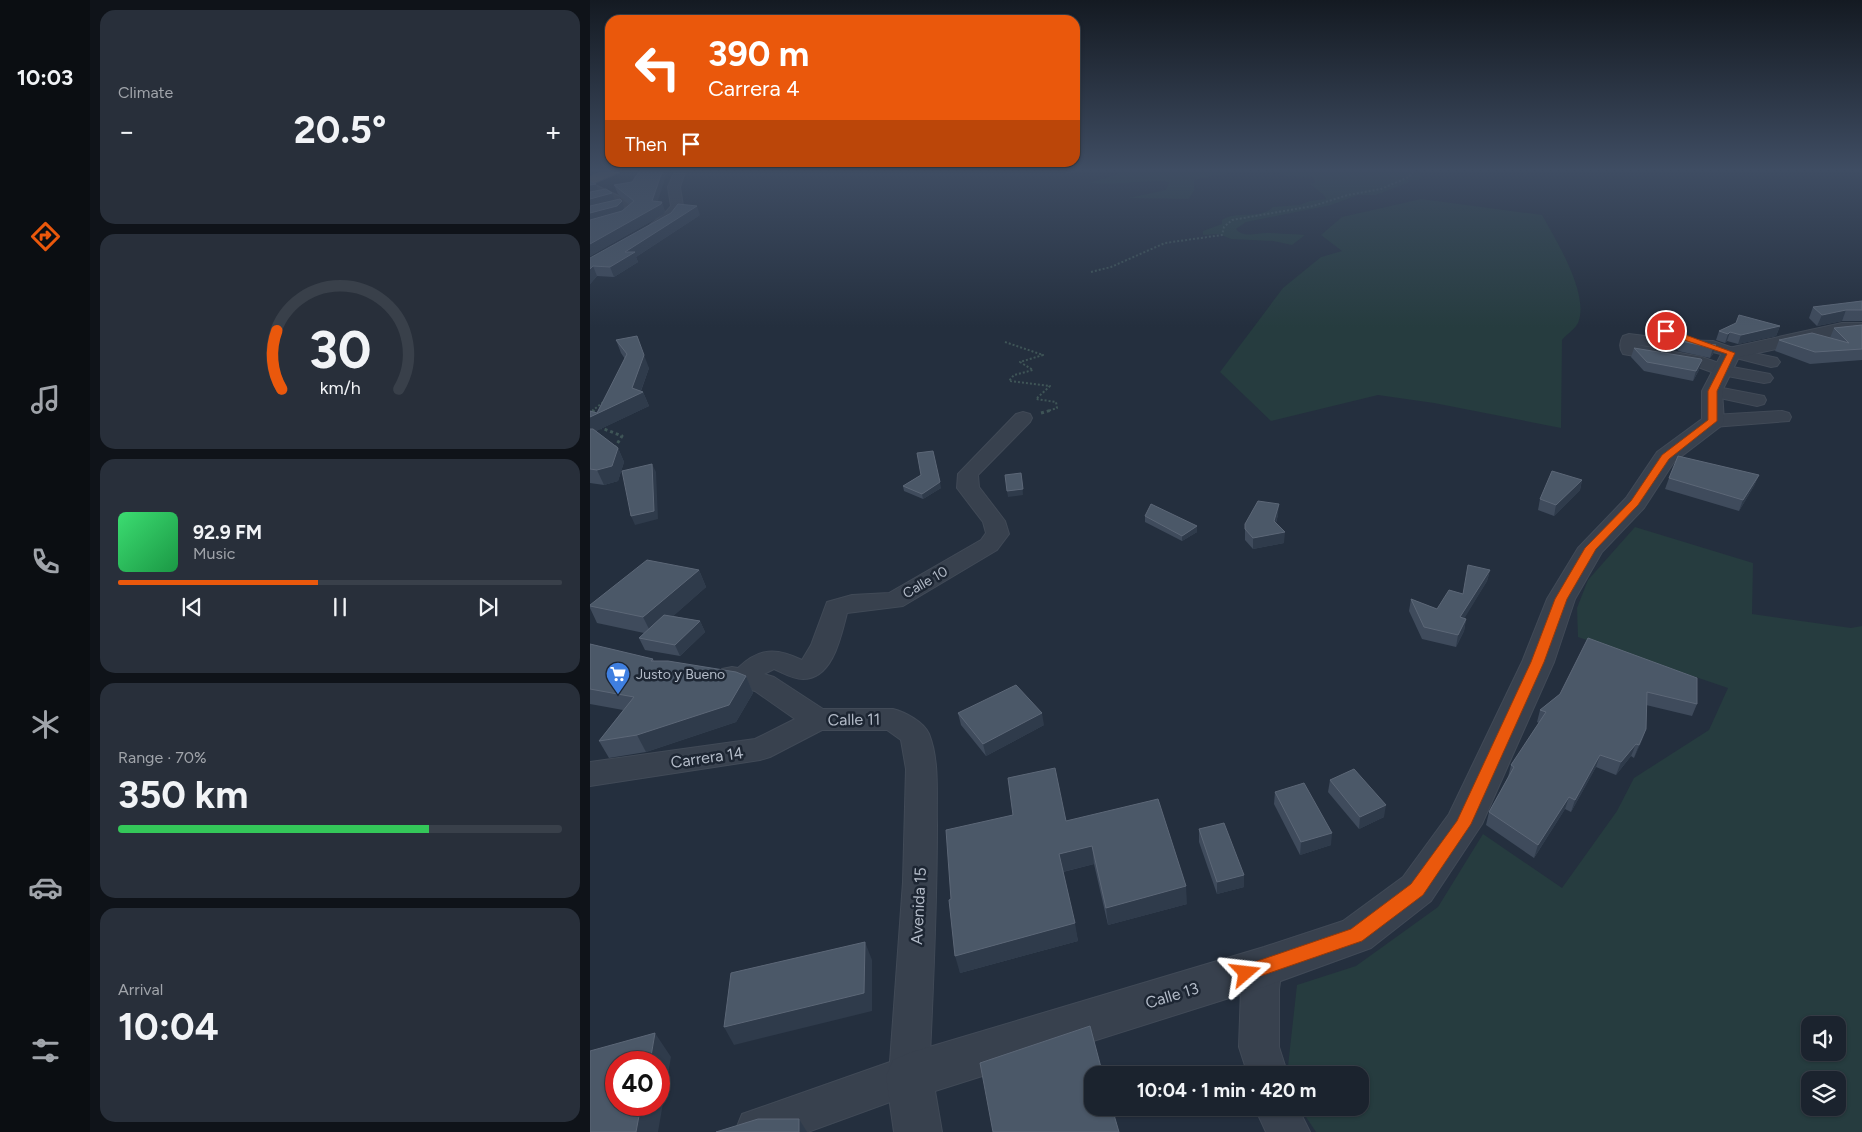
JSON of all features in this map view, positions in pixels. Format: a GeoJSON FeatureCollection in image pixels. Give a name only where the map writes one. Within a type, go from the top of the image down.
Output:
{"type":"FeatureCollection","features":[{"type":"Feature","properties":{"kind":"street"},"geometry":{"type":"LineString","coordinates":[[645,232],[662,222]]}},
{"type":"Feature","properties":{"kind":"street","name":"Calle 13"},"geometry":{"type":"LineString","coordinates":[[757,1129],[909,1076],[1264,967],[1356,935],[1417,890],[1463,824],[1538,662],[1561,599],[1591,548],[1635,503],[1719,376],[1842,329],[1862,329]]}},
{"type":"Feature","properties":{"kind":"street"},"geometry":{"type":"LineString","coordinates":[[1666,331],[1719,376],[1767,370]]}},
{"type":"Feature","properties":{"kind":"street"},"geometry":{"type":"LineString","coordinates":[[1757,400],[1719,376],[1702,362],[1629,345],[1677,345],[1719,376],[1782,418]]}},
{"type":"Feature","properties":{"kind":"street","name":"Calle 10"},"geometry":{"type":"LineString","coordinates":[[744,678],[762,662],[770,660],[778,660],[803,670],[810,669],[814,666],[827,639],[836,608],[852,603],[894,600],[989,546],[998,534],[994,521],[968,488],[968,474],[1023,418]]}},
{"type":"Feature","properties":{"kind":"street"},"geometry":{"type":"LineString","coordinates":[[708,672],[744,678],[764,684],[818,720]]}},
{"type":"Feature","properties":{"kind":"street","name":"Calle 11"},"geometry":{"type":"LineString","coordinates":[[818,720],[893,719],[915,735]]}},
{"type":"Feature","properties":{"kind":"street","name":"Carrera 14"},"geometry":{"type":"LineString","coordinates":[[590,774],[760,749],[818,720]]}},
{"type":"Feature","properties":{"kind":"street","name":"Avenida 15"},"geometry":{"type":"LineString","coordinates":[[909,1076],[920,882],[921,769],[915,735]]}},
{"type":"Feature","properties":{"kind":"street"},"geometry":{"type":"LineString","coordinates":[[1264,967],[1260,989],[1259,1047],[1265,1066]]}},
{"type":"Feature","properties":{"kind":"street"},"geometry":{"type":"LineString","coordinates":[[909,1076],[918,1132]]}},
{"type":"Feature","properties":{"kind":"street"},"geometry":{"type":"LineString","coordinates":[[1280,1116],[1288,1132]]}},
{"type":"Feature","properties":{"kind":"lane"},"geometry":{"type":"LineString","coordinates":[[590,227],[609,222]]}},
{"type":"Feature","properties":{"kind":"path"},"geometry":{"type":"LineString","coordinates":[[1091,272],[1111,267],[1165,243],[1222,235],[1224,227],[1230,222]]}},
{"type":"Feature","properties":{"kind":"path"},"geometry":{"type":"LineString","coordinates":[[1005,342],[1043,355],[1020,362],[1033,370],[1014,375],[1009,380],[1050,386],[1036,399],[1056,402],[1057,408],[1023,418]]}},
{"type":"Feature","properties":{"kind":"path"},"geometry":{"type":"LineString","coordinates":[[590,417],[592,411],[611,395]]}},
{"type":"Feature","properties":{"kind":"path"},"geometry":{"type":"LineString","coordinates":[[597,426],[622,436],[613,450]]}},
{"type":"Feature","properties":{"kind":"green space"},"geometry":{"type":"Polygon","coordinates":[[[1222,222],[1247,222],[1236,229],[1243,234],[1305,235],[1292,245],[1273,241],[1231,239],[1219,234],[1203,235],[1203,231],[1222,224],[1222,222]]]}},
{"type":"Feature","properties":{"kind":"green space"},"geometry":{"type":"Polygon","coordinates":[[[1336,222],[1546,222],[1563,253],[1576,283],[1580,311],[1578,323],[1562,340],[1561,428],[1434,403],[1378,395],[1271,421],[1220,372],[1283,288],[1321,257],[1342,251],[1321,235],[1336,222]]]}},
{"type":"Feature","properties":{"kind":"green space"},"geometry":{"type":"Polygon","coordinates":[[[1635,527],[1753,563],[1752,614],[1851,628],[1862,626],[1862,1132],[1316,1132],[1305,1116],[1369,1116],[1369,1066],[1288,1066],[1297,985],[1356,966],[1438,907],[1483,834],[1562,888],[1617,811],[1634,778],[1709,730],[1728,688],[1578,637],[1577,608],[1588,580],[1635,527]]]}},
{"type":"Feature","properties":{"kind":"building"},"geometry":{"type":"Polygon","coordinates":[[[590,222],[629,222],[590,244],[590,222]]]}},
{"type":"Feature","properties":{"kind":"building"},"geometry":{"type":"Polygon","coordinates":[[[655,222],[672,222],[625,252],[635,252],[610,267],[593,266],[590,269],[590,258],[655,222]]]}},
{"type":"Feature","properties":{"kind":"building"},"geometry":{"type":"Polygon","coordinates":[[[1862,301],[1862,310],[1846,310],[1822,315],[1813,307],[1862,301]]]}},
{"type":"Feature","properties":{"kind":"building"},"geometry":{"type":"Polygon","coordinates":[[[1739,315],[1780,326],[1741,335],[1719,331],[1736,323],[1739,315]]]}},
{"type":"Feature","properties":{"kind":"building"},"geometry":{"type":"Polygon","coordinates":[[[1862,325],[1862,349],[1815,352],[1779,340],[1812,333],[1849,343],[1834,328],[1862,325]]]}},
{"type":"Feature","properties":{"kind":"building"},"geometry":{"type":"Polygon","coordinates":[[[637,336],[644,355],[632,388],[643,392],[590,417],[590,411],[597,413],[627,354],[616,340],[637,336]]]}},
{"type":"Feature","properties":{"kind":"building"},"geometry":{"type":"Polygon","coordinates":[[[1681,341],[1716,345],[1713,348],[1681,341]]]}},
{"type":"Feature","properties":{"kind":"building"},"geometry":{"type":"Polygon","coordinates":[[[1634,348],[1702,360],[1696,371],[1647,362],[1634,348]]]}},
{"type":"Feature","properties":{"kind":"building"},"geometry":{"type":"Polygon","coordinates":[[[590,429],[593,429],[618,448],[612,466],[597,470],[590,469],[590,429]]]}},
{"type":"Feature","properties":{"kind":"building"},"geometry":{"type":"Polygon","coordinates":[[[933,451],[940,482],[922,494],[903,486],[921,475],[917,453],[933,451]]]}},
{"type":"Feature","properties":{"kind":"building"},"geometry":{"type":"Polygon","coordinates":[[[1678,456],[1759,475],[1743,500],[1669,478],[1678,456]]]}},
{"type":"Feature","properties":{"kind":"building"},"geometry":{"type":"Polygon","coordinates":[[[652,464],[654,511],[631,516],[622,471],[652,464]]]}},
{"type":"Feature","properties":{"kind":"building"},"geometry":{"type":"Polygon","coordinates":[[[1552,471],[1582,480],[1556,505],[1540,499],[1552,471]]]}},
{"type":"Feature","properties":{"kind":"building"},"geometry":{"type":"Polygon","coordinates":[[[1021,473],[1023,489],[1007,491],[1005,475],[1021,473]]]}},
{"type":"Feature","properties":{"kind":"building"},"geometry":{"type":"Polygon","coordinates":[[[1258,501],[1279,504],[1274,521],[1285,532],[1253,538],[1245,529],[1245,524],[1258,501]]]}},
{"type":"Feature","properties":{"kind":"building"},"geometry":{"type":"Polygon","coordinates":[[[1151,504],[1197,526],[1182,536],[1145,516],[1151,504]]]}},
{"type":"Feature","properties":{"kind":"building"},"geometry":{"type":"Polygon","coordinates":[[[647,560],[699,570],[643,617],[590,606],[590,605],[647,560]]]}},
{"type":"Feature","properties":{"kind":"building"},"geometry":{"type":"Polygon","coordinates":[[[1468,565],[1490,570],[1460,617],[1466,619],[1458,635],[1424,627],[1411,599],[1437,609],[1449,590],[1463,594],[1468,565]]]}},
{"type":"Feature","properties":{"kind":"building"},"geometry":{"type":"Polygon","coordinates":[[[664,615],[700,621],[675,645],[639,638],[664,615]]]}},
{"type":"Feature","properties":{"kind":"building"},"geometry":{"type":"Polygon","coordinates":[[[1588,638],[1697,678],[1697,704],[1647,692],[1646,729],[1639,745],[1636,744],[1621,762],[1600,755],[1575,800],[1569,797],[1538,845],[1489,812],[1514,767],[1511,765],[1546,712],[1540,710],[1560,694],[1588,638]]]}},
{"type":"Feature","properties":{"kind":"building"},"geometry":{"type":"Polygon","coordinates":[[[590,644],[653,659],[651,661],[668,661],[736,672],[746,676],[729,705],[637,735],[599,741],[634,697],[590,689],[590,644]]]}},
{"type":"Feature","properties":{"kind":"building"},"geometry":{"type":"Polygon","coordinates":[[[1016,685],[1042,713],[983,744],[958,713],[1016,685]]]}},
{"type":"Feature","properties":{"kind":"building"},"geometry":{"type":"Polygon","coordinates":[[[1055,768],[1066,821],[1158,799],[1186,886],[1106,908],[1092,846],[1059,854],[1075,923],[955,956],[949,900],[951,899],[946,830],[1013,815],[1008,778],[1055,768]]]}},
{"type":"Feature","properties":{"kind":"building"},"geometry":{"type":"Polygon","coordinates":[[[1354,769],[1386,805],[1360,817],[1330,780],[1354,769]]]}},
{"type":"Feature","properties":{"kind":"building"},"geometry":{"type":"Polygon","coordinates":[[[1304,783],[1332,833],[1301,842],[1275,792],[1304,783]]]}},
{"type":"Feature","properties":{"kind":"building"},"geometry":{"type":"Polygon","coordinates":[[[1224,823],[1244,875],[1217,882],[1199,829],[1224,823]]]}},
{"type":"Feature","properties":{"kind":"building"},"geometry":{"type":"Polygon","coordinates":[[[865,942],[864,993],[724,1027],[731,973],[865,942]]]}},
{"type":"Feature","properties":{"kind":"building"},"geometry":{"type":"Polygon","coordinates":[[[1090,1026],[1101,1066],[1084,1066],[1084,1116],[1114,1116],[1119,1132],[993,1132],[980,1063],[1090,1026]]]}},
{"type":"Feature","properties":{"kind":"building"},"geometry":{"type":"Polygon","coordinates":[[[655,1033],[652,1051],[605,1051],[605,1116],[639,1116],[636,1132],[590,1132],[590,1051],[655,1033]]]}},
{"type":"Feature","properties":{"kind":"building"},"geometry":{"type":"Polygon","coordinates":[[[758,1119],[799,1119],[799,1132],[716,1132],[758,1119]]]}},
{"type":"Feature","properties":{"kind":"place","name":"Justo y Bueno"},"geometry":{"type":"Point","coordinates":[618,695]}},
{"type":"Feature","properties":{"kind":"route"},"geometry":{"type":"LineString","coordinates":[[1246,973],[1356,935],[1417,890],[1463,824],[1538,662],[1561,599],[1591,548],[1635,503],[1665,457],[1713,421],[1712,391],[1731,353],[1666,331]]}}]}
